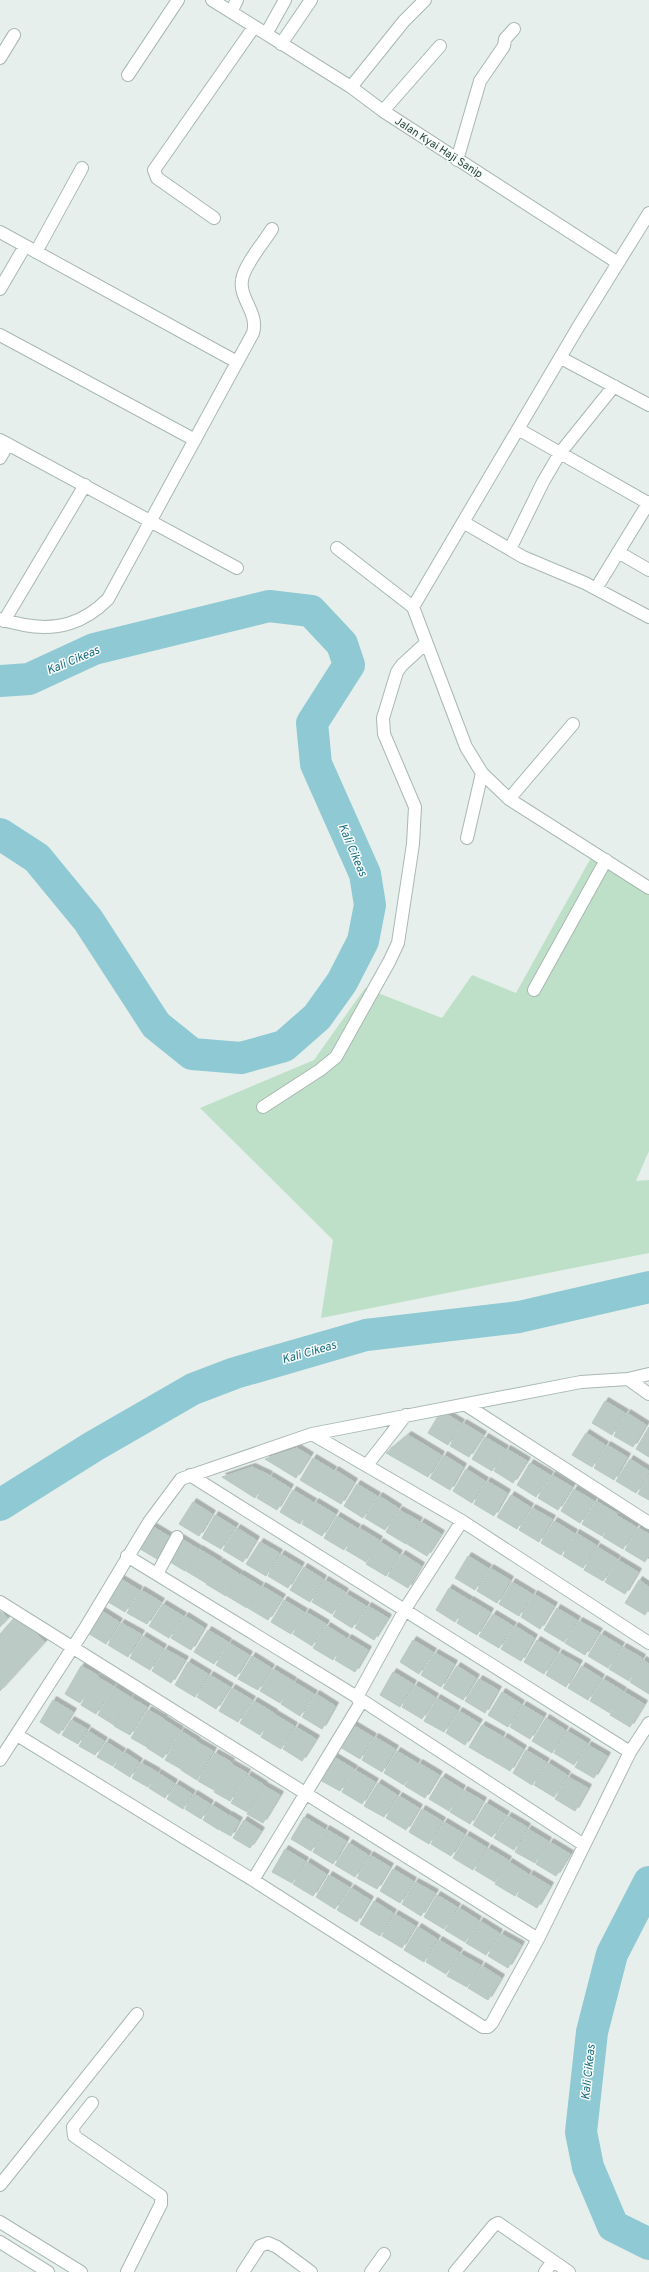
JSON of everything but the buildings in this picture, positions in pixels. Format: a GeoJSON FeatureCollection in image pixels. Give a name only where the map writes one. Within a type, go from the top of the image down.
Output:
{"type":"FeatureCollection","features":[{"type":"Feature","properties":{"kind":"street"},"geometry":{"type":"LineString","coordinates":[[128,75],[178,0]]}},
{"type":"Feature","properties":{"kind":"street","name":"Jalan Kyai Haji Sanip"},"geometry":{"type":"LineString","coordinates":[[212,0],[351,87],[383,111],[457,160],[618,263]]}},
{"type":"Feature","properties":{"kind":"street"},"geometry":{"type":"LineString","coordinates":[[231,12],[236,0]]}},
{"type":"Feature","properties":{"kind":"street"},"geometry":{"type":"LineString","coordinates":[[266,34],[285,0]]}},
{"type":"Feature","properties":{"kind":"street"},"geometry":{"type":"LineString","coordinates":[[281,44],[310,0]]}},
{"type":"Feature","properties":{"kind":"street"},"geometry":{"type":"LineString","coordinates":[[351,87],[404,22],[425,0]]}},
{"type":"Feature","properties":{"kind":"street"},"geometry":{"type":"LineString","coordinates":[[214,218],[157,178],[154,170],[155,165],[254,27]]}},
{"type":"Feature","properties":{"kind":"street"},"geometry":{"type":"LineString","coordinates":[[457,160],[480,81],[504,46],[505,39],[514,29]]}},
{"type":"Feature","properties":{"kind":"street"},"geometry":{"type":"LineString","coordinates":[[0,58],[14,35]]}},
{"type":"Feature","properties":{"kind":"street"},"geometry":{"type":"LineString","coordinates":[[383,111],[440,46]]}},
{"type":"Feature","properties":{"kind":"street"},"geometry":{"type":"LineString","coordinates":[[36,252],[82,168]]}},
{"type":"Feature","properties":{"kind":"street"},"geometry":{"type":"LineString","coordinates":[[413,607],[518,429],[649,213]]}},
{"type":"Feature","properties":{"kind":"street"},"geometry":{"type":"LineString","coordinates":[[85,485],[2,620],[37,627],[59,627],[75,623],[97,610],[108,599],[119,582],[237,362],[255,325],[242,288],[242,280],[245,271],[272,229]]}},
{"type":"Feature","properties":{"kind":"street"},"geometry":{"type":"LineString","coordinates":[[0,232],[237,362]]}},
{"type":"Feature","properties":{"kind":"street"},"geometry":{"type":"LineString","coordinates":[[0,289],[25,246]]}},
{"type":"Feature","properties":{"kind":"street"},"geometry":{"type":"LineString","coordinates":[[0,335],[195,440]]}},
{"type":"Feature","properties":{"kind":"street"},"geometry":{"type":"LineString","coordinates":[[562,358],[649,405]]}},
{"type":"Feature","properties":{"kind":"street"},"geometry":{"type":"LineString","coordinates":[[513,543],[560,453],[614,386]]}},
{"type":"Feature","properties":{"kind":"street"},"geometry":{"type":"LineString","coordinates":[[518,429],[649,502],[600,582]]}},
{"type":"Feature","properties":{"kind":"street"},"geometry":{"type":"LineString","coordinates":[[0,458],[4,442],[151,520],[237,568]]}},
{"type":"Feature","properties":{"kind":"street"},"geometry":{"type":"LineString","coordinates":[[463,522],[523,557],[585,583],[649,617]]}},
{"type":"Feature","properties":{"kind":"street"},"geometry":{"type":"LineString","coordinates":[[337,548],[413,607],[466,747],[482,773],[509,798],[649,888]]}},
{"type":"Feature","properties":{"kind":"street"},"geometry":{"type":"LineString","coordinates":[[618,552],[649,570]]}},
{"type":"Feature","properties":{"kind":"street"},"geometry":{"type":"LineString","coordinates":[[263,1107],[320,1070],[336,1057],[390,962],[398,943],[413,844],[416,807],[384,734],[383,718],[397,672],[402,665],[426,643]]}},
{"type":"Feature","properties":{"kind":"street"},"geometry":{"type":"LineString","coordinates":[[509,798],[573,724]]}},
{"type":"Feature","properties":{"kind":"street"},"geometry":{"type":"LineString","coordinates":[[467,838],[482,773]]}},
{"type":"Feature","properties":{"kind":"street"},"geometry":{"type":"LineString","coordinates":[[534,990],[606,860]]}},
{"type":"Feature","properties":{"kind":"street"},"geometry":{"type":"LineString","coordinates":[[0,1760],[73,1648],[127,1556],[173,1487],[181,1479],[312,1434],[441,1407],[466,1405],[581,1382],[628,1379],[649,1374]]}},
{"type":"Feature","properties":{"kind":"street"},"geometry":{"type":"LineString","coordinates":[[628,1379],[649,1394]]}},
{"type":"Feature","properties":{"kind":"street"},"geometry":{"type":"LineString","coordinates":[[466,1405],[649,1523]]}},
{"type":"Feature","properties":{"kind":"street"},"geometry":{"type":"LineString","coordinates":[[367,1464],[406,1415]]}},
{"type":"Feature","properties":{"kind":"street"},"geometry":{"type":"LineString","coordinates":[[312,1434],[367,1464],[462,1521],[649,1643]]}},
{"type":"Feature","properties":{"kind":"street"},"geometry":{"type":"LineString","coordinates":[[190,1475],[630,1752]]}},
{"type":"Feature","properties":{"kind":"street"},"geometry":{"type":"LineString","coordinates":[[357,1697],[405,1610],[462,1521]]}},
{"type":"Feature","properties":{"kind":"street"},"geometry":{"type":"LineString","coordinates":[[157,1574],[177,1537]]}},
{"type":"Feature","properties":{"kind":"street"},"geometry":{"type":"LineString","coordinates":[[127,1556],[357,1697],[584,1845]]}},
{"type":"Feature","properties":{"kind":"street"},"geometry":{"type":"LineString","coordinates":[[0,1602],[306,1792],[538,1939]]}},
{"type":"Feature","properties":{"kind":"street"},"geometry":{"type":"LineString","coordinates":[[253,1880],[360,1704],[357,1697]]}},
{"type":"Feature","properties":{"kind":"street"},"geometry":{"type":"LineString","coordinates":[[17,1735],[253,1880],[483,2027],[488,2027],[492,2023],[538,1939],[630,1752],[649,1723]]}},
{"type":"Feature","properties":{"kind":"street"},"geometry":{"type":"LineString","coordinates":[[0,2185],[137,2014]]}},
{"type":"Feature","properties":{"kind":"street"},"geometry":{"type":"LineString","coordinates":[[92,2103],[73,2127],[74,2136],[161,2196],[162,2204],[127,2272]]}},
{"type":"Feature","properties":{"kind":"street"},"geometry":{"type":"LineString","coordinates":[[0,2222],[81,2272]]}},
{"type":"Feature","properties":{"kind":"street"},"geometry":{"type":"LineString","coordinates":[[455,2272],[494,2225],[498,2223],[569,2272]]}},
{"type":"Feature","properties":{"kind":"street"},"geometry":{"type":"LineString","coordinates":[[0,2242],[29,2267],[48,2272]]}},
{"type":"Feature","properties":{"kind":"street"},"geometry":{"type":"LineString","coordinates":[[243,2272],[260,2246],[268,2244],[277,2247],[311,2272]]}},
{"type":"Feature","properties":{"kind":"street"},"geometry":{"type":"LineString","coordinates":[[371,2272],[384,2254]]}},
{"type":"Feature","properties":{"kind":"street"},"geometry":{"type":"LineString","coordinates":[[545,2272],[553,2261]]}},
{"type":"Feature","properties":{"kind":"green space"},"geometry":{"type":"Polygon","coordinates":[[[593,854],[649,893],[649,1151],[636,1181],[649,1180],[649,1253],[321,1318],[333,1240],[200,1108],[314,1060],[365,988],[442,1018],[472,975],[516,993],[593,854]]]}},
{"type":"Feature","properties":{"kind":"waterway","name":"Kali Cikeas"},"geometry":{"type":"LineString","coordinates":[[0,681],[29,679],[94,649],[269,606],[311,611],[342,644],[349,665],[312,723],[316,764],[365,874],[370,905],[363,941],[342,982],[317,1017],[284,1046],[241,1058],[192,1054],[156,1025],[88,920],[37,858],[0,834]]}},
{"type":"Feature","properties":{"kind":"waterway","name":"Kali Cikeas"},"geometry":{"type":"LineString","coordinates":[[0,1505],[94,1446],[193,1389],[235,1373],[366,1335],[519,1317],[649,1287]]}},
{"type":"Feature","properties":{"kind":"waterway","name":"Kali Cikeas"},"geometry":{"type":"LineString","coordinates":[[649,1882],[612,1954],[592,2032],[581,2132],[588,2167],[613,2226],[649,2244]]}}]}
